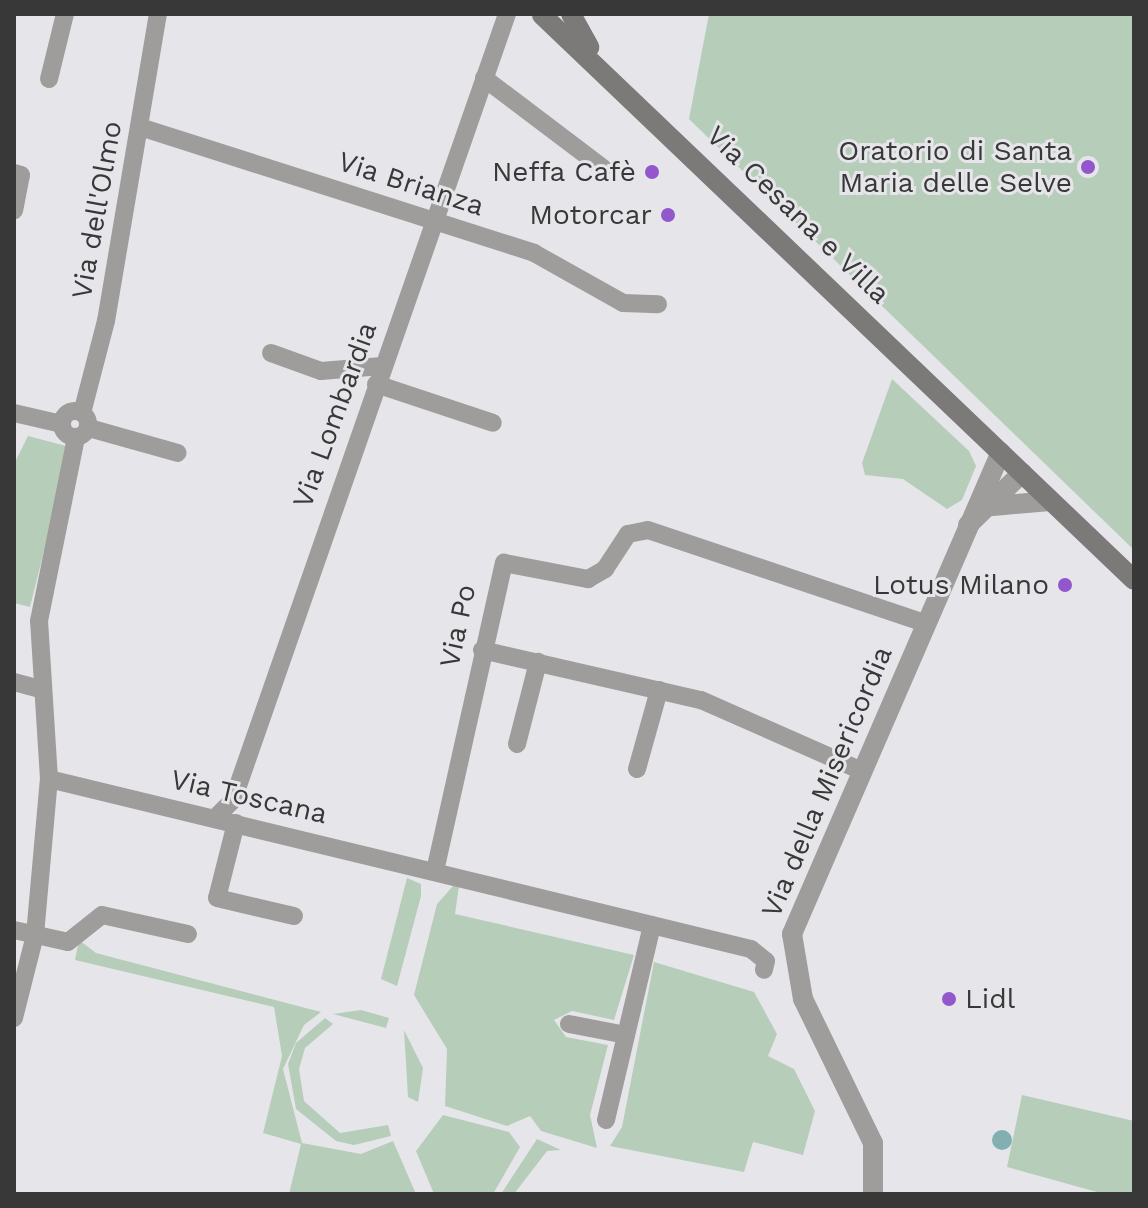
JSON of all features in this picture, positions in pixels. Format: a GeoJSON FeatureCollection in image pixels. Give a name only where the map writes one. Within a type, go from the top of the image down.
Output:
{"type":"FeatureCollection","features":[{"type":"Feature","properties":{"kind":"main road"},"geometry":{"type":"LineString","coordinates":[[542,14],[556,14]]}},
{"type":"Feature","properties":{"kind":"main road","name":"Via Cesana e Villa"},"geometry":{"type":"LineString","coordinates":[[542,14],[600,63],[1134,580]]}},
{"type":"Feature","properties":{"kind":"main road","name":"Via Cesana e Villa"},"geometry":{"type":"LineString","coordinates":[[571,14],[600,63]]}},
{"type":"Feature","properties":{"kind":"street"},"geometry":{"type":"LineString","coordinates":[[49,79],[65,14]]}},
{"type":"Feature","properties":{"kind":"street","name":"Via dell'Olmo"},"geometry":{"type":"LineString","coordinates":[[14,1018],[35,935],[49,779],[39,621],[82,426],[140,127],[158,14]]}},
{"type":"Feature","properties":{"kind":"street","name":"Via Lombardia"},"geometry":{"type":"LineString","coordinates":[[215,818],[233,800],[379,375],[507,18]]}},
{"type":"Feature","properties":{"kind":"street"},"geometry":{"type":"LineString","coordinates":[[484,78],[603,168]]}},
{"type":"Feature","properties":{"kind":"street","name":"Via Brianza"},"geometry":{"type":"LineString","coordinates":[[140,127],[534,253],[623,303],[658,304]]}},
{"type":"Feature","properties":{"kind":"street"},"geometry":{"type":"LineString","coordinates":[[14,173],[21,175],[14,210]]}},
{"type":"Feature","properties":{"kind":"street"},"geometry":{"type":"LineString","coordinates":[[271,353],[321,371],[379,375],[493,423]]}},
{"type":"Feature","properties":{"kind":"street"},"geometry":{"type":"LineString","coordinates":[[14,413],[82,426],[178,453]]}},
{"type":"Feature","properties":{"kind":"street","name":"Via della Misericordia"},"geometry":{"type":"LineString","coordinates":[[873,1194],[873,1143],[803,999],[792,949],[800,904],[965,527],[1001,452]]}},
{"type":"Feature","properties":{"kind":"street"},"geometry":{"type":"LineString","coordinates":[[965,527],[993,506],[1022,473]]}},
{"type":"Feature","properties":{"kind":"street"},"geometry":{"type":"LineString","coordinates":[[993,506],[1050,501]]}},
{"type":"Feature","properties":{"kind":"street","name":"Via Po"},"geometry":{"type":"LineString","coordinates":[[435,871],[482,650],[504,563],[588,579],[638,530],[924,623]]}},
{"type":"Feature","properties":{"kind":"street"},"geometry":{"type":"LineString","coordinates":[[482,650],[659,690],[860,770]]}},
{"type":"Feature","properties":{"kind":"street"},"geometry":{"type":"LineString","coordinates":[[517,744],[538,662]]}},
{"type":"Feature","properties":{"kind":"street"},"geometry":{"type":"LineString","coordinates":[[14,682],[41,689]]}},
{"type":"Feature","properties":{"kind":"street"},"geometry":{"type":"LineString","coordinates":[[637,769],[659,690]]}},
{"type":"Feature","properties":{"kind":"street","name":"Via Toscana"},"geometry":{"type":"LineString","coordinates":[[49,779],[751,949],[766,961],[764,970]]}},
{"type":"Feature","properties":{"kind":"street"},"geometry":{"type":"LineString","coordinates":[[236,823],[217,898],[294,916]]}},
{"type":"Feature","properties":{"kind":"street"},"geometry":{"type":"LineString","coordinates":[[14,930],[68,942],[102,915],[188,934]]}},
{"type":"Feature","properties":{"kind":"street"},"geometry":{"type":"LineString","coordinates":[[606,1120],[652,925]]}},
{"type":"Feature","properties":{"kind":"street"},"geometry":{"type":"LineString","coordinates":[[569,1024],[626,1035]]}},
{"type":"Feature","properties":{"kind":"green space"},"geometry":{"type":"Polygon","coordinates":[[[709,14],[1134,14],[1134,550],[689,119],[709,14]]]}},
{"type":"Feature","properties":{"kind":"green space"},"geometry":{"type":"Polygon","coordinates":[[[892,379],[969,451],[976,466],[962,500],[947,509],[903,479],[865,475],[862,463],[892,379]]]}},
{"type":"Feature","properties":{"kind":"green space"},"geometry":{"type":"Polygon","coordinates":[[[28,436],[70,447],[30,607],[14,603],[14,464],[28,436]]]}},
{"type":"Feature","properties":{"kind":"green space"},"geometry":{"type":"Polygon","coordinates":[[[407,878],[421,884],[421,896],[397,986],[381,979],[407,878]]]}},
{"type":"Feature","properties":{"kind":"green space"},"geometry":{"type":"Polygon","coordinates":[[[453,886],[459,886],[455,914],[634,955],[614,1020],[572,1011],[554,1020],[566,1037],[608,1045],[590,1115],[597,1148],[541,1131],[530,1116],[507,1126],[445,1106],[447,1049],[414,995],[437,904],[453,886]]]}},
{"type":"Feature","properties":{"kind":"green space"},"geometry":{"type":"Polygon","coordinates":[[[79,940],[96,953],[321,1012],[304,1025],[283,1069],[302,1143],[361,1154],[393,1141],[416,1194],[289,1194],[301,1144],[263,1133],[282,1056],[274,1007],[75,960],[79,940]]]}},
{"type":"Feature","properties":{"kind":"green space"},"geometry":{"type":"Polygon","coordinates":[[[654,962],[754,992],[777,1034],[768,1056],[794,1069],[815,1111],[803,1155],[753,1142],[744,1172],[610,1146],[622,1127],[654,962]]]}},
{"type":"Feature","properties":{"kind":"green space"},"geometry":{"type":"Polygon","coordinates":[[[361,1010],[389,1018],[386,1028],[333,1014],[361,1010]]]}},
{"type":"Feature","properties":{"kind":"green space"},"geometry":{"type":"Polygon","coordinates":[[[325,1018],[333,1024],[305,1048],[299,1069],[304,1101],[340,1133],[388,1125],[391,1136],[354,1145],[336,1141],[296,1109],[288,1064],[296,1043],[325,1018]]]}},
{"type":"Feature","properties":{"kind":"green space"},"geometry":{"type":"Polygon","coordinates":[[[404,1030],[423,1068],[418,1102],[408,1097],[404,1030]]]}},
{"type":"Feature","properties":{"kind":"green space"},"geometry":{"type":"Polygon","coordinates":[[[1022,1095],[1134,1121],[1134,1194],[1104,1194],[1007,1167],[1022,1095]]]}},
{"type":"Feature","properties":{"kind":"green space"},"geometry":{"type":"Polygon","coordinates":[[[443,1115],[509,1132],[520,1147],[493,1194],[434,1194],[416,1151],[443,1115]]]}},
{"type":"Feature","properties":{"kind":"green space"},"geometry":{"type":"Polygon","coordinates":[[[537,1139],[561,1150],[547,1151],[514,1194],[501,1194],[537,1139]]]}},
{"type":"Feature","properties":{"kind":"water"},"geometry":{"type":"Polygon","coordinates":[[[1002,1130],[1009,1133],[1012,1140],[1009,1147],[1002,1150],[995,1147],[992,1140],[995,1133],[1002,1130]]]}},
{"type":"Feature","properties":{"kind":"place","name":"Oratorio di Santa Maria delle Selve"},"geometry":{"type":"Point","coordinates":[1088,167]}},
{"type":"Feature","properties":{"kind":"place","name":"Neffa Cafè"},"geometry":{"type":"Point","coordinates":[652,172]}},
{"type":"Feature","properties":{"kind":"place","name":"Motorcar"},"geometry":{"type":"Point","coordinates":[668,215]}},
{"type":"Feature","properties":{"kind":"place","name":"Lotus Milano"},"geometry":{"type":"Point","coordinates":[1065,585]}},
{"type":"Feature","properties":{"kind":"place","name":"Lidl"},"geometry":{"type":"Point","coordinates":[949,999]}}]}
